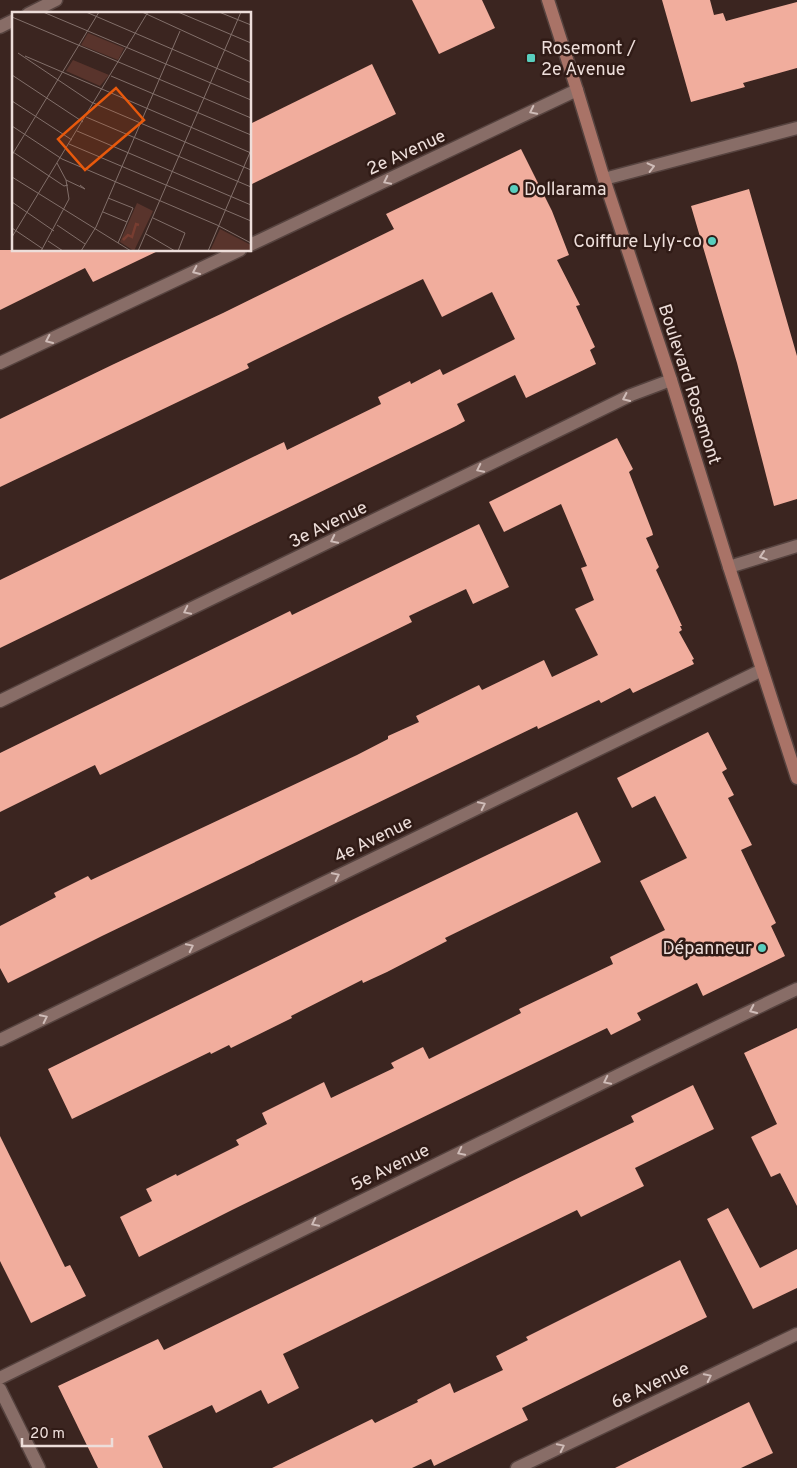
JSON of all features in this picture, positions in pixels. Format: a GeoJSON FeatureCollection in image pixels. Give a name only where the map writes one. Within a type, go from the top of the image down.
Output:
{"type":"FeatureCollection","features":[{"type":"Feature","properties":{"kind":"main road","name":"Boulevard Rosemont"},"geometry":{"type":"LineString","coordinates":[[548,0],[797,778]]}},
{"type":"Feature","properties":{"kind":"street"},"geometry":{"type":"LineString","coordinates":[[32,12],[56,0]]}},
{"type":"Feature","properties":{"kind":"street"},"geometry":{"type":"LineString","coordinates":[[0,27],[12,21]]}},
{"type":"Feature","properties":{"kind":"street","name":"2e Avenue"},"geometry":{"type":"LineString","coordinates":[[251,245],[577,90]]}},
{"type":"Feature","properties":{"kind":"street"},"geometry":{"type":"LineString","coordinates":[[604,179],[797,128]]}},
{"type":"Feature","properties":{"kind":"street"},"geometry":{"type":"LineString","coordinates":[[0,363],[238,251]]}},
{"type":"Feature","properties":{"kind":"street","name":"3e Avenue"},"geometry":{"type":"LineString","coordinates":[[0,701],[631,395],[671,380]]}},
{"type":"Feature","properties":{"kind":"street"},"geometry":{"type":"LineString","coordinates":[[729,567],[797,546]]}},
{"type":"Feature","properties":{"kind":"street","name":"4e Avenue"},"geometry":{"type":"LineString","coordinates":[[0,1040],[762,670]]}},
{"type":"Feature","properties":{"kind":"street","name":"5e Avenue"},"geometry":{"type":"LineString","coordinates":[[0,1378],[150,1303],[598,1086],[702,1033],[797,989]]}},
{"type":"Feature","properties":{"kind":"street","name":"6e Avenue"},"geometry":{"type":"LineString","coordinates":[[517,1468],[797,1334]]}},
{"type":"Feature","properties":{"kind":"street"},"geometry":{"type":"LineString","coordinates":[[0,1389],[39,1468]]}},
{"type":"Feature","properties":{"kind":"building"},"geometry":{"type":"Polygon","coordinates":[[[412,0],[482,0],[495,28],[439,54],[412,0]]]}},
{"type":"Feature","properties":{"kind":"building"},"geometry":{"type":"Polygon","coordinates":[[[662,0],[710,0],[714,15],[723,13],[726,21],[797,2],[797,68],[743,83],[745,87],[691,102],[662,0]]]}},
{"type":"Feature","properties":{"kind":"building"},"geometry":{"type":"Polygon","coordinates":[[[372,64],[396,114],[251,185],[251,124],[372,64]]]}},
{"type":"Feature","properties":{"kind":"building"},"geometry":{"type":"Polygon","coordinates":[[[521,149],[552,211],[569,255],[557,260],[580,305],[576,306],[595,347],[590,350],[596,364],[526,398],[515,375],[457,404],[465,421],[456,426],[0,648],[0,580],[284,442],[287,450],[381,404],[378,397],[410,381],[411,384],[440,369],[443,375],[515,339],[492,292],[442,317],[423,279],[247,364],[249,368],[0,487],[0,419],[394,229],[386,214],[521,149]]]}},
{"type":"Feature","properties":{"kind":"building"},"geometry":{"type":"Polygon","coordinates":[[[749,189],[797,356],[797,499],[774,506],[737,363],[691,206],[749,189]]]}},
{"type":"Feature","properties":{"kind":"building"},"geometry":{"type":"Polygon","coordinates":[[[0,250],[158,251],[93,282],[85,268],[0,310],[0,250]]]}},
{"type":"Feature","properties":{"kind":"building"},"geometry":{"type":"Polygon","coordinates":[[[617,438],[633,469],[629,472],[652,531],[653,535],[646,538],[659,567],[656,570],[682,626],[680,626],[682,630],[679,632],[694,659],[692,660],[694,664],[633,693],[630,688],[601,703],[599,700],[538,729],[537,726],[8,983],[0,968],[0,926],[56,897],[54,893],[88,876],[91,880],[357,755],[388,739],[388,736],[419,722],[416,716],[479,685],[482,690],[544,660],[552,677],[598,655],[575,609],[594,600],[581,568],[587,566],[561,504],[504,532],[489,502],[617,438]]]}},
{"type":"Feature","properties":{"kind":"building"},"geometry":{"type":"Polygon","coordinates":[[[479,524],[509,587],[473,604],[466,589],[409,616],[412,622],[100,775],[95,765],[0,812],[0,753],[290,611],[292,615],[479,524]]]}},
{"type":"Feature","properties":{"kind":"building"},"geometry":{"type":"Polygon","coordinates":[[[708,732],[727,769],[722,772],[734,795],[728,798],[752,845],[741,850],[776,923],[771,926],[785,956],[703,996],[697,983],[637,1013],[641,1020],[611,1035],[607,1028],[139,1257],[120,1217],[152,1201],[146,1189],[176,1174],[177,1176],[239,1145],[236,1140],[267,1124],[262,1113],[324,1082],[331,1098],[394,1068],[391,1063],[423,1047],[429,1059],[521,1013],[519,1009],[613,964],[610,957],[665,930],[640,881],[687,858],[655,796],[632,808],[617,778],[708,732]]]}},
{"type":"Feature","properties":{"kind":"building"},"geometry":{"type":"Polygon","coordinates":[[[577,812],[601,862],[445,938],[447,941],[387,972],[363,983],[362,980],[231,1048],[229,1045],[211,1054],[210,1052],[72,1119],[48,1069],[577,812]]]}},
{"type":"Feature","properties":{"kind":"building"},"geometry":{"type":"Polygon","coordinates":[[[797,1028],[797,1206],[780,1173],[771,1177],[751,1137],[777,1124],[744,1053],[797,1028]]]}},
{"type":"Feature","properties":{"kind":"building"},"geometry":{"type":"Polygon","coordinates":[[[693,1085],[714,1129],[635,1168],[644,1186],[581,1217],[577,1210],[283,1354],[299,1388],[268,1404],[261,1390],[216,1413],[212,1405],[148,1436],[163,1468],[98,1468],[58,1386],[158,1339],[164,1350],[634,1122],[631,1116],[693,1085]]]}},
{"type":"Feature","properties":{"kind":"building"},"geometry":{"type":"Polygon","coordinates":[[[0,1136],[65,1267],[70,1265],[86,1296],[31,1323],[0,1261],[0,1136]]]}},
{"type":"Feature","properties":{"kind":"building"},"geometry":{"type":"Polygon","coordinates":[[[728,1208],[760,1268],[797,1249],[797,1288],[753,1309],[707,1219],[728,1208]]]}},
{"type":"Feature","properties":{"kind":"building"},"geometry":{"type":"Polygon","coordinates":[[[680,1260],[707,1317],[522,1408],[528,1420],[434,1466],[431,1459],[412,1468],[272,1468],[372,1419],[375,1423],[418,1402],[417,1400],[450,1383],[454,1393],[503,1370],[496,1356],[528,1340],[526,1337],[680,1260]]]}},
{"type":"Feature","properties":{"kind":"building"},"geometry":{"type":"Polygon","coordinates":[[[749,1402],[773,1453],[741,1468],[615,1468],[749,1402]]]}},
{"type":"Feature","properties":{"kind":"place","name":"Rosemont / 2e Avenue"},"geometry":{"type":"Point","coordinates":[531,58]}},
{"type":"Feature","properties":{"kind":"place","name":"Dollarama"},"geometry":{"type":"Point","coordinates":[514,189]}},
{"type":"Feature","properties":{"kind":"place","name":"Coiffure Lyly-co"},"geometry":{"type":"Point","coordinates":[712,241]}},
{"type":"Feature","properties":{"kind":"place","name":"Dépanneur"},"geometry":{"type":"Point","coordinates":[762,948]}}]}
